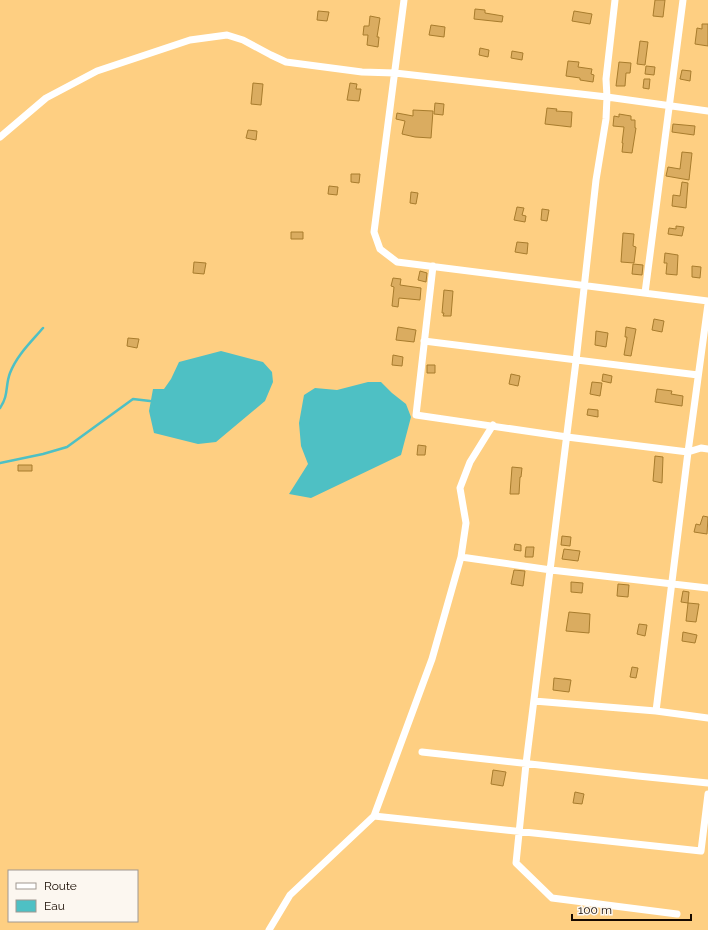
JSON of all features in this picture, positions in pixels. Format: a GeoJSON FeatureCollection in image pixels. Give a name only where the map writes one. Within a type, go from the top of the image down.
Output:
{"type":"FeatureCollection","features":[{"type":"Feature","properties":{"kind":"street"},"geometry":{"type":"LineString","coordinates":[[404,0],[374,232],[380,249],[397,262],[708,302],[656,711]]}},
{"type":"Feature","properties":{"kind":"street"},"geometry":{"type":"LineString","coordinates":[[615,0],[606,80],[606,119],[596,180],[567,437],[518,832],[516,863],[552,898],[677,914]]}},
{"type":"Feature","properties":{"kind":"street"},"geometry":{"type":"LineString","coordinates":[[645,293],[683,0]]}},
{"type":"Feature","properties":{"kind":"street"},"geometry":{"type":"LineString","coordinates":[[0,137],[46,98],[97,71],[190,40],[227,34],[243,40],[286,62],[362,72],[395,73],[607,97],[708,111]]}},
{"type":"Feature","properties":{"kind":"street"},"geometry":{"type":"LineString","coordinates":[[433,266],[416,415],[493,425],[567,437],[688,452],[701,448],[708,449]]}},
{"type":"Feature","properties":{"kind":"street"},"geometry":{"type":"LineString","coordinates":[[424,340],[576,361],[698,375]]}},
{"type":"Feature","properties":{"kind":"street"},"geometry":{"type":"LineString","coordinates":[[269,930],[290,895],[374,816],[432,659],[461,557],[466,523],[460,488],[470,462],[493,425]]}},
{"type":"Feature","properties":{"kind":"street"},"geometry":{"type":"LineString","coordinates":[[461,557],[551,570],[708,588]]}},
{"type":"Feature","properties":{"kind":"street"},"geometry":{"type":"LineString","coordinates":[[534,701],[656,711],[708,718]]}},
{"type":"Feature","properties":{"kind":"street"},"geometry":{"type":"LineString","coordinates":[[422,752],[708,783]]}},
{"type":"Feature","properties":{"kind":"street"},"geometry":{"type":"LineString","coordinates":[[374,816],[701,851],[708,794]]}},
{"type":"Feature","properties":{"kind":"water"},"geometry":{"type":"Polygon","coordinates":[[[221,351],[263,362],[272,372],[273,382],[265,401],[216,442],[198,444],[154,433],[149,411],[153,389],[164,389],[171,379],[179,362],[221,351]]]}},
{"type":"Feature","properties":{"kind":"water"},"geometry":{"type":"Polygon","coordinates":[[[368,382],[381,382],[406,404],[411,417],[401,455],[311,498],[289,494],[308,464],[301,446],[299,423],[304,395],[315,388],[337,390],[368,382]]]}},
{"type":"Feature","properties":{"kind":"building"},"geometry":{"type":"Polygon","coordinates":[[[655,0],[665,0],[663,17],[653,16],[655,0]]]}},
{"type":"Feature","properties":{"kind":"building"},"geometry":{"type":"Polygon","coordinates":[[[475,9],[485,10],[485,13],[503,16],[502,22],[474,19],[475,9]]]}},
{"type":"Feature","properties":{"kind":"building"},"geometry":{"type":"Polygon","coordinates":[[[318,11],[329,12],[327,21],[317,20],[318,11]]]}},
{"type":"Feature","properties":{"kind":"building"},"geometry":{"type":"Polygon","coordinates":[[[574,11],[592,14],[590,24],[572,21],[574,11]]]}},
{"type":"Feature","properties":{"kind":"building"},"geometry":{"type":"Polygon","coordinates":[[[370,16],[380,18],[377,37],[379,37],[378,47],[367,45],[368,35],[363,35],[364,26],[369,26],[370,16]]]}},
{"type":"Feature","properties":{"kind":"building"},"geometry":{"type":"Polygon","coordinates":[[[702,24],[708,24],[708,46],[695,44],[697,28],[702,29],[702,24]]]}},
{"type":"Feature","properties":{"kind":"building"},"geometry":{"type":"Polygon","coordinates":[[[431,25],[445,27],[444,37],[429,35],[431,25]]]}},
{"type":"Feature","properties":{"kind":"building"},"geometry":{"type":"Polygon","coordinates":[[[640,41],[648,42],[645,65],[637,64],[640,41]]]}},
{"type":"Feature","properties":{"kind":"building"},"geometry":{"type":"Polygon","coordinates":[[[480,48],[489,50],[488,57],[479,55],[480,48]]]}},
{"type":"Feature","properties":{"kind":"building"},"geometry":{"type":"Polygon","coordinates":[[[512,51],[523,53],[522,60],[511,58],[512,51]]]}},
{"type":"Feature","properties":{"kind":"building"},"geometry":{"type":"Polygon","coordinates":[[[568,61],[579,62],[578,67],[592,69],[591,74],[594,75],[593,82],[566,76],[568,61]]]}},
{"type":"Feature","properties":{"kind":"building"},"geometry":{"type":"Polygon","coordinates":[[[619,62],[631,63],[630,73],[626,73],[625,86],[616,86],[619,62]]]}},
{"type":"Feature","properties":{"kind":"building"},"geometry":{"type":"Polygon","coordinates":[[[646,66],[655,67],[654,75],[645,74],[646,66]]]}},
{"type":"Feature","properties":{"kind":"building"},"geometry":{"type":"Polygon","coordinates":[[[682,70],[691,71],[690,81],[680,79],[682,70]]]}},
{"type":"Feature","properties":{"kind":"building"},"geometry":{"type":"Polygon","coordinates":[[[644,79],[650,79],[649,89],[643,88],[644,79]]]}},
{"type":"Feature","properties":{"kind":"building"},"geometry":{"type":"Polygon","coordinates":[[[253,83],[263,84],[261,105],[251,104],[253,83]]]}},
{"type":"Feature","properties":{"kind":"building"},"geometry":{"type":"Polygon","coordinates":[[[350,83],[357,84],[356,89],[361,89],[359,101],[347,100],[350,83]]]}},
{"type":"Feature","properties":{"kind":"building"},"geometry":{"type":"Polygon","coordinates":[[[435,103],[444,104],[443,115],[434,114],[435,103]]]}},
{"type":"Feature","properties":{"kind":"building"},"geometry":{"type":"Polygon","coordinates":[[[547,108],[557,109],[556,111],[572,112],[571,127],[545,124],[547,108]]]}},
{"type":"Feature","properties":{"kind":"building"},"geometry":{"type":"Polygon","coordinates":[[[413,110],[433,111],[431,138],[402,134],[405,121],[396,119],[397,113],[413,116],[413,110]]]}},
{"type":"Feature","properties":{"kind":"building"},"geometry":{"type":"Polygon","coordinates":[[[619,114],[631,116],[631,120],[635,120],[636,128],[632,153],[622,152],[624,127],[613,126],[614,116],[619,117],[619,114]]]}},
{"type":"Feature","properties":{"kind":"building"},"geometry":{"type":"Polygon","coordinates":[[[673,124],[695,126],[694,135],[672,132],[673,124]]]}},
{"type":"Feature","properties":{"kind":"building"},"geometry":{"type":"Polygon","coordinates":[[[248,130],[257,131],[256,140],[246,138],[248,130]]]}},
{"type":"Feature","properties":{"kind":"building"},"geometry":{"type":"Polygon","coordinates":[[[682,152],[692,153],[689,180],[666,176],[668,167],[680,169],[682,152]]]}},
{"type":"Feature","properties":{"kind":"building"},"geometry":{"type":"Polygon","coordinates":[[[351,174],[360,174],[359,183],[351,182],[351,174]]]}},
{"type":"Feature","properties":{"kind":"building"},"geometry":{"type":"Polygon","coordinates":[[[682,182],[688,183],[686,208],[672,206],[673,195],[680,196],[682,182]]]}},
{"type":"Feature","properties":{"kind":"building"},"geometry":{"type":"Polygon","coordinates":[[[329,186],[338,187],[337,195],[328,194],[329,186]]]}},
{"type":"Feature","properties":{"kind":"building"},"geometry":{"type":"Polygon","coordinates":[[[411,192],[418,193],[416,204],[410,203],[411,192]]]}},
{"type":"Feature","properties":{"kind":"building"},"geometry":{"type":"Polygon","coordinates":[[[517,207],[524,208],[522,215],[526,216],[525,222],[514,220],[517,207]]]}},
{"type":"Feature","properties":{"kind":"building"},"geometry":{"type":"Polygon","coordinates":[[[542,209],[549,210],[547,221],[541,220],[542,209]]]}},
{"type":"Feature","properties":{"kind":"building"},"geometry":{"type":"Polygon","coordinates":[[[676,226],[684,227],[682,236],[668,234],[669,228],[676,229],[676,226]]]}},
{"type":"Feature","properties":{"kind":"building"},"geometry":{"type":"Polygon","coordinates":[[[291,232],[303,232],[303,239],[291,239],[291,232]]]}},
{"type":"Feature","properties":{"kind":"building"},"geometry":{"type":"Polygon","coordinates":[[[623,233],[634,234],[633,246],[636,247],[634,263],[621,262],[623,233]]]}},
{"type":"Feature","properties":{"kind":"building"},"geometry":{"type":"Polygon","coordinates":[[[517,242],[528,243],[527,254],[515,252],[517,242]]]}},
{"type":"Feature","properties":{"kind":"building"},"geometry":{"type":"Polygon","coordinates":[[[665,253],[678,255],[677,275],[666,274],[667,263],[664,263],[665,253]]]}},
{"type":"Feature","properties":{"kind":"building"},"geometry":{"type":"Polygon","coordinates":[[[194,262],[206,263],[204,274],[193,273],[194,262]]]}},
{"type":"Feature","properties":{"kind":"building"},"geometry":{"type":"Polygon","coordinates":[[[633,264],[643,265],[642,275],[632,274],[633,264]]]}},
{"type":"Feature","properties":{"kind":"building"},"geometry":{"type":"Polygon","coordinates":[[[692,266],[701,267],[700,278],[692,277],[692,266]]]}},
{"type":"Feature","properties":{"kind":"building"},"geometry":{"type":"Polygon","coordinates":[[[420,271],[427,273],[426,282],[418,280],[420,271]]]}},
{"type":"Feature","properties":{"kind":"building"},"geometry":{"type":"Polygon","coordinates":[[[393,278],[401,279],[400,285],[421,288],[420,300],[399,298],[398,307],[392,306],[394,287],[391,286],[393,278]]]}},
{"type":"Feature","properties":{"kind":"building"},"geometry":{"type":"Polygon","coordinates":[[[444,290],[453,291],[451,316],[443,316],[444,313],[442,313],[444,290]]]}},
{"type":"Feature","properties":{"kind":"building"},"geometry":{"type":"Polygon","coordinates":[[[654,319],[664,321],[662,332],[652,330],[654,319]]]}},
{"type":"Feature","properties":{"kind":"building"},"geometry":{"type":"Polygon","coordinates":[[[398,327],[416,330],[414,342],[396,340],[398,327]]]}},
{"type":"Feature","properties":{"kind":"building"},"geometry":{"type":"Polygon","coordinates":[[[626,327],[636,329],[631,356],[624,355],[627,337],[625,337],[626,327]]]}},
{"type":"Feature","properties":{"kind":"building"},"geometry":{"type":"Polygon","coordinates":[[[596,331],[608,333],[606,347],[595,345],[596,331]]]}},
{"type":"Feature","properties":{"kind":"building"},"geometry":{"type":"Polygon","coordinates":[[[128,338],[139,339],[137,348],[127,346],[128,338]]]}},
{"type":"Feature","properties":{"kind":"building"},"geometry":{"type":"Polygon","coordinates":[[[393,355],[403,357],[402,366],[392,365],[393,355]]]}},
{"type":"Feature","properties":{"kind":"building"},"geometry":{"type":"Polygon","coordinates":[[[427,365],[435,365],[435,373],[427,373],[427,365]]]}},
{"type":"Feature","properties":{"kind":"building"},"geometry":{"type":"Polygon","coordinates":[[[511,374],[520,376],[518,386],[509,384],[511,374]]]}},
{"type":"Feature","properties":{"kind":"building"},"geometry":{"type":"Polygon","coordinates":[[[603,374],[612,376],[611,383],[602,381],[603,374]]]}},
{"type":"Feature","properties":{"kind":"building"},"geometry":{"type":"Polygon","coordinates":[[[592,382],[602,383],[600,396],[590,394],[592,382]]]}},
{"type":"Feature","properties":{"kind":"building"},"geometry":{"type":"Polygon","coordinates":[[[657,389],[672,391],[671,394],[683,396],[682,406],[655,402],[657,389]]]}},
{"type":"Feature","properties":{"kind":"building"},"geometry":{"type":"Polygon","coordinates":[[[588,409],[598,410],[598,417],[587,415],[588,409]]]}},
{"type":"Feature","properties":{"kind":"building"},"geometry":{"type":"Polygon","coordinates":[[[418,445],[426,446],[425,455],[417,455],[418,445]]]}},
{"type":"Feature","properties":{"kind":"building"},"geometry":{"type":"Polygon","coordinates":[[[655,456],[663,457],[662,483],[653,481],[655,456]]]}},
{"type":"Feature","properties":{"kind":"building"},"geometry":{"type":"Polygon","coordinates":[[[18,465],[32,465],[32,471],[18,471],[18,465]]]}},
{"type":"Feature","properties":{"kind":"building"},"geometry":{"type":"Polygon","coordinates":[[[512,467],[522,468],[519,494],[510,494],[512,467]]]}},
{"type":"Feature","properties":{"kind":"building"},"geometry":{"type":"Polygon","coordinates":[[[703,516],[708,517],[707,534],[694,532],[696,524],[700,525],[703,516]]]}},
{"type":"Feature","properties":{"kind":"building"},"geometry":{"type":"Polygon","coordinates":[[[562,536],[571,537],[570,546],[561,545],[562,536]]]}},
{"type":"Feature","properties":{"kind":"building"},"geometry":{"type":"Polygon","coordinates":[[[515,544],[521,545],[521,551],[514,550],[515,544]]]}},
{"type":"Feature","properties":{"kind":"building"},"geometry":{"type":"Polygon","coordinates":[[[526,547],[534,547],[533,557],[525,557],[526,547]]]}},
{"type":"Feature","properties":{"kind":"building"},"geometry":{"type":"Polygon","coordinates":[[[564,549],[580,551],[578,561],[562,559],[564,549]]]}},
{"type":"Feature","properties":{"kind":"building"},"geometry":{"type":"Polygon","coordinates":[[[514,570],[525,571],[523,586],[511,584],[514,570]]]}},
{"type":"Feature","properties":{"kind":"building"},"geometry":{"type":"Polygon","coordinates":[[[571,582],[583,583],[582,593],[571,592],[571,582]]]}},
{"type":"Feature","properties":{"kind":"building"},"geometry":{"type":"Polygon","coordinates":[[[618,584],[629,585],[628,597],[617,596],[618,584]]]}},
{"type":"Feature","properties":{"kind":"building"},"geometry":{"type":"Polygon","coordinates":[[[683,591],[689,592],[688,603],[681,602],[683,591]]]}},
{"type":"Feature","properties":{"kind":"building"},"geometry":{"type":"Polygon","coordinates":[[[688,603],[699,604],[696,622],[686,621],[688,603]]]}},
{"type":"Feature","properties":{"kind":"building"},"geometry":{"type":"Polygon","coordinates":[[[569,612],[590,614],[589,633],[566,631],[569,612]]]}},
{"type":"Feature","properties":{"kind":"building"},"geometry":{"type":"Polygon","coordinates":[[[639,624],[647,625],[645,636],[637,634],[639,624]]]}},
{"type":"Feature","properties":{"kind":"building"},"geometry":{"type":"Polygon","coordinates":[[[683,632],[697,635],[695,643],[682,641],[683,632]]]}},
{"type":"Feature","properties":{"kind":"building"},"geometry":{"type":"Polygon","coordinates":[[[632,667],[638,668],[636,678],[630,677],[632,667]]]}},
{"type":"Feature","properties":{"kind":"building"},"geometry":{"type":"Polygon","coordinates":[[[554,678],[571,680],[569,692],[553,690],[554,678]]]}},
{"type":"Feature","properties":{"kind":"building"},"geometry":{"type":"Polygon","coordinates":[[[493,770],[506,772],[503,786],[491,784],[493,770]]]}},
{"type":"Feature","properties":{"kind":"building"},"geometry":{"type":"Polygon","coordinates":[[[575,792],[584,794],[582,804],[573,803],[575,792]]]}},
{"type":"Feature","properties":{"kind":"waterway"},"geometry":{"type":"LineString","coordinates":[[0,408],[5,399],[10,373],[16,360],[43,328]]}},
{"type":"Feature","properties":{"kind":"waterway"},"geometry":{"type":"LineString","coordinates":[[0,463],[43,454],[67,447],[133,399],[150,401]]}}]}
